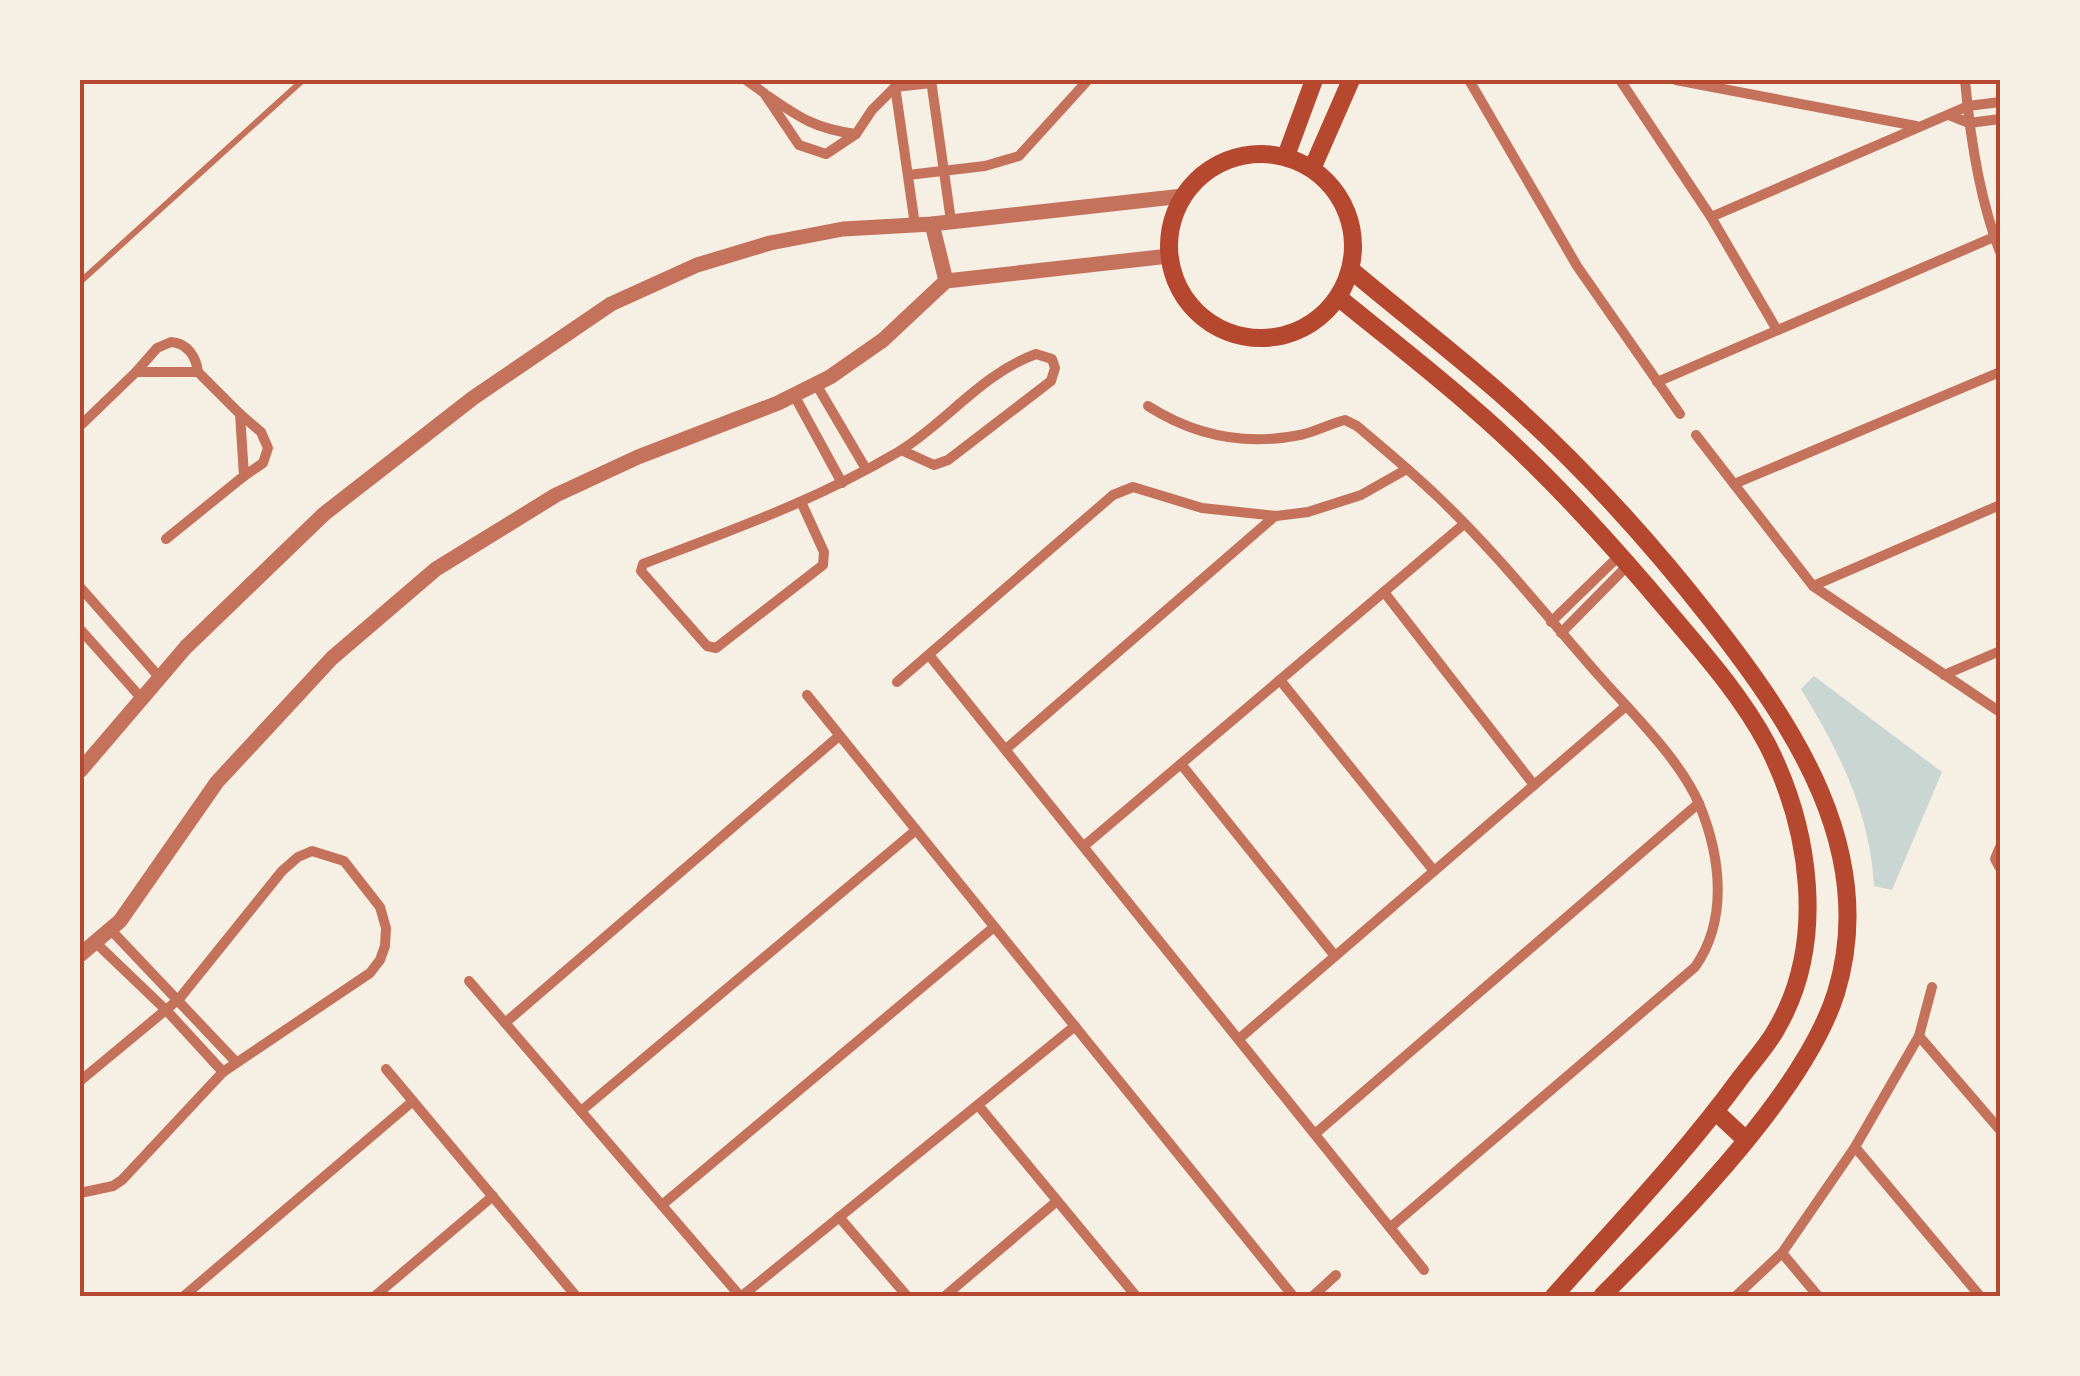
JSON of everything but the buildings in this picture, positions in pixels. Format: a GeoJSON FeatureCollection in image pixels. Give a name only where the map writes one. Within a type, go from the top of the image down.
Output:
{"type":"FeatureCollection","features":[{"type":"Feature","properties":{"kind":"main road"},"geometry":{"type":"LineString","coordinates":[[1286,156],[1314,80]]}},
{"type":"Feature","properties":{"kind":"main road"},"geometry":{"type":"LineString","coordinates":[[1312,168],[1351,80]]}},
{"type":"Feature","properties":{"kind":"main road"},"geometry":{"type":"LineString","coordinates":[[1257,153],[1286,156],[1312,168],[1334,188],[1348,213],[1354,241],[1351,270],[1338,297],[1316,320],[1288,335],[1256,339],[1224,331],[1198,313],[1178,287],[1169,256],[1171,225],[1183,196],[1202,174],[1228,159],[1257,153]]}},
{"type":"Feature","properties":{"kind":"main road"},"geometry":{"type":"LineString","coordinates":[[1351,270],[1502,394],[1606,497],[1694,597],[1754,674],[1800,745],[1832,820],[1847,889],[1845,945],[1836,993],[1804,1061],[1746,1140],[1602,1296]]}},
{"type":"Feature","properties":{"kind":"main road"},"geometry":{"type":"LineString","coordinates":[[1338,297],[1475,409],[1624,560],[1734,692],[1766,743],[1786,788],[1806,857],[1805,928],[1798,976],[1778,1027],[1716,1112],[1554,1296]]}},
{"type":"Feature","properties":{"kind":"main road"},"geometry":{"type":"LineString","coordinates":[[1716,1112],[1746,1140]]}},
{"type":"Feature","properties":{"kind":"street"},"geometry":{"type":"LineString","coordinates":[[746,80],[809,124],[856,134]]}},
{"type":"Feature","properties":{"kind":"street"},"geometry":{"type":"LineString","coordinates":[[908,175],[984,166],[1018,156],[1088,80]]}},
{"type":"Feature","properties":{"kind":"street"},"geometry":{"type":"LineString","coordinates":[[1469,80],[1577,266],[1680,414]]}},
{"type":"Feature","properties":{"kind":"street"},"geometry":{"type":"LineString","coordinates":[[1620,80],[1712,217],[1777,330]]}},
{"type":"Feature","properties":{"kind":"street"},"geometry":{"type":"LineString","coordinates":[[1676,80],[1916,127]]}},
{"type":"Feature","properties":{"kind":"street"},"geometry":{"type":"LineString","coordinates":[[1965,80],[1969,122],[2000,252]]}},
{"type":"Feature","properties":{"kind":"street"},"geometry":{"type":"LineString","coordinates":[[764,93],[785,128],[806,149],[826,154],[856,134],[896,83],[931,81],[951,221]]}},
{"type":"Feature","properties":{"kind":"street"},"geometry":{"type":"LineString","coordinates":[[896,83],[908,175],[946,280]]}},
{"type":"Feature","properties":{"kind":"street"},"geometry":{"type":"LineString","coordinates":[[1712,217],[1968,106],[2000,102]]}},
{"type":"Feature","properties":{"kind":"street"},"geometry":{"type":"LineString","coordinates":[[1948,115],[1969,122],[2000,119]]}},
{"type":"Feature","properties":{"kind":"street"},"geometry":{"type":"LineString","coordinates":[[80,771],[186,646],[324,514],[473,398],[611,304],[697,265],[770,243],[843,229],[1183,196]]}},
{"type":"Feature","properties":{"kind":"street"},"geometry":{"type":"LineString","coordinates":[[1658,382],[1994,238]]}},
{"type":"Feature","properties":{"kind":"street"},"geometry":{"type":"LineString","coordinates":[[80,955],[120,922],[218,782],[332,658],[436,569],[556,495],[816,384],[883,340],[946,280],[1169,256]]}},
{"type":"Feature","properties":{"kind":"street"},"geometry":{"type":"LineString","coordinates":[[80,426],[158,348],[171,342],[186,346],[198,372],[261,432],[268,448],[263,463],[166,539]]}},
{"type":"Feature","properties":{"kind":"street"},"geometry":{"type":"LineString","coordinates":[[802,504],[824,552],[824,564],[716,648],[707,646],[640,571],[643,564],[802,504],[901,450],[1005,369],[1036,354],[1052,359],[1055,368],[1051,381],[948,460],[934,466],[901,450]]}},
{"type":"Feature","properties":{"kind":"street"},"geometry":{"type":"LineString","coordinates":[[136,372],[198,372]]}},
{"type":"Feature","properties":{"kind":"street"},"geometry":{"type":"LineString","coordinates":[[1734,484],[2000,372]]}},
{"type":"Feature","properties":{"kind":"street"},"geometry":{"type":"LineString","coordinates":[[816,384],[866,469]]}},
{"type":"Feature","properties":{"kind":"street"},"geometry":{"type":"LineString","coordinates":[[794,395],[842,483]]}},
{"type":"Feature","properties":{"kind":"street"},"geometry":{"type":"LineString","coordinates":[[1148,406],[1172,422],[1224,438],[1298,436],[1345,420],[1357,426],[1464,524],[1626,706],[1699,803],[1712,841],[1718,909],[1706,952],[1695,967],[1392,1226]]}},
{"type":"Feature","properties":{"kind":"street"},"geometry":{"type":"LineString","coordinates":[[240,414],[244,476]]}},
{"type":"Feature","properties":{"kind":"street"},"geometry":{"type":"LineString","coordinates":[[1696,435],[1813,586],[2000,712]]}},
{"type":"Feature","properties":{"kind":"street"},"geometry":{"type":"LineString","coordinates":[[897,682],[1126,487],[1202,508],[1276,516],[1308,512],[1362,495],[1407,469]]}},
{"type":"Feature","properties":{"kind":"street"},"geometry":{"type":"LineString","coordinates":[[1813,586],[2000,505]]}},
{"type":"Feature","properties":{"kind":"street"},"geometry":{"type":"LineString","coordinates":[[1006,749],[1276,516]]}},
{"type":"Feature","properties":{"kind":"street"},"geometry":{"type":"LineString","coordinates":[[1084,846],[1464,524]]}},
{"type":"Feature","properties":{"kind":"street"},"geometry":{"type":"LineString","coordinates":[[1551,622],[1624,560]]}},
{"type":"Feature","properties":{"kind":"street"},"geometry":{"type":"LineString","coordinates":[[1561,633],[1624,560]]}},
{"type":"Feature","properties":{"kind":"street"},"geometry":{"type":"LineString","coordinates":[[80,587],[160,678]]}},
{"type":"Feature","properties":{"kind":"street"},"geometry":{"type":"LineString","coordinates":[[1384,592],[1534,786]]}},
{"type":"Feature","properties":{"kind":"street"},"geometry":{"type":"LineString","coordinates":[[80,610],[90,599]]}},
{"type":"Feature","properties":{"kind":"street"},"geometry":{"type":"LineString","coordinates":[[80,630],[143,700]]}},
{"type":"Feature","properties":{"kind":"street"},"geometry":{"type":"LineString","coordinates":[[1944,674],[2000,651]]}},
{"type":"Feature","properties":{"kind":"street"},"geometry":{"type":"LineString","coordinates":[[930,655],[1424,1270]]}},
{"type":"Feature","properties":{"kind":"street"},"geometry":{"type":"LineString","coordinates":[[1280,680],[1434,871]]}},
{"type":"Feature","properties":{"kind":"street"},"geometry":{"type":"LineString","coordinates":[[806,695],[1293,1296]]}},
{"type":"Feature","properties":{"kind":"street"},"geometry":{"type":"LineString","coordinates":[[1240,1038],[1626,706]]}},
{"type":"Feature","properties":{"kind":"street"},"geometry":{"type":"LineString","coordinates":[[505,1023],[839,736]]}},
{"type":"Feature","properties":{"kind":"street"},"geometry":{"type":"LineString","coordinates":[[1181,764],[1336,956]]}},
{"type":"Feature","properties":{"kind":"street"},"geometry":{"type":"LineString","coordinates":[[1316,1133],[1699,803]]}},
{"type":"Feature","properties":{"kind":"street"},"geometry":{"type":"LineString","coordinates":[[581,1111],[916,830]]}},
{"type":"Feature","properties":{"kind":"street"},"geometry":{"type":"LineString","coordinates":[[2000,847],[1995,859],[2000,868]]}},
{"type":"Feature","properties":{"kind":"street"},"geometry":{"type":"LineString","coordinates":[[80,1081],[167,1011],[290,864],[312,851],[344,861],[380,907],[386,946],[370,973],[223,1072],[122,1180],[80,1193]]}},
{"type":"Feature","properties":{"kind":"street"},"geometry":{"type":"LineString","coordinates":[[662,1205],[994,927]]}},
{"type":"Feature","properties":{"kind":"street"},"geometry":{"type":"LineString","coordinates":[[110,929],[236,1062]]}},
{"type":"Feature","properties":{"kind":"street"},"geometry":{"type":"LineString","coordinates":[[96,943],[223,1072]]}},
{"type":"Feature","properties":{"kind":"street"},"geometry":{"type":"LineString","coordinates":[[469,981],[741,1296],[1075,1026]]}},
{"type":"Feature","properties":{"kind":"street"},"geometry":{"type":"LineString","coordinates":[[1736,1296],[1782,1253],[1855,1147],[1919,1036],[1932,987]]}},
{"type":"Feature","properties":{"kind":"street"},"geometry":{"type":"LineString","coordinates":[[1919,1036],[2000,1130]]}},
{"type":"Feature","properties":{"kind":"street"},"geometry":{"type":"LineString","coordinates":[[386,1070],[571,1294]]}},
{"type":"Feature","properties":{"kind":"street"},"geometry":{"type":"LineString","coordinates":[[184,1296],[413,1101]]}},
{"type":"Feature","properties":{"kind":"street"},"geometry":{"type":"LineString","coordinates":[[978,1105],[1136,1296]]}},
{"type":"Feature","properties":{"kind":"street"},"geometry":{"type":"LineString","coordinates":[[1855,1147],[1980,1296]]}},
{"type":"Feature","properties":{"kind":"street"},"geometry":{"type":"LineString","coordinates":[[374,1296],[493,1196]]}},
{"type":"Feature","properties":{"kind":"street"},"geometry":{"type":"LineString","coordinates":[[945,1296],[1057,1201]]}},
{"type":"Feature","properties":{"kind":"street"},"geometry":{"type":"LineString","coordinates":[[839,1217],[907,1296]]}},
{"type":"Feature","properties":{"kind":"street"},"geometry":{"type":"LineString","coordinates":[[1782,1253],[1818,1296]]}},
{"type":"Feature","properties":{"kind":"street"},"geometry":{"type":"LineString","coordinates":[[1312,1296],[1336,1275]]}},
{"type":"Feature","properties":{"kind":"lane"},"geometry":{"type":"LineString","coordinates":[[80,282],[304,80]]}},
{"type":"Feature","properties":{"kind":"shaded area"},"geometry":{"type":"Polygon","coordinates":[[[1814,676],[1942,772],[1892,890],[1874,886],[1859,807],[1828,736],[1801,689],[1814,676]]]}}]}
